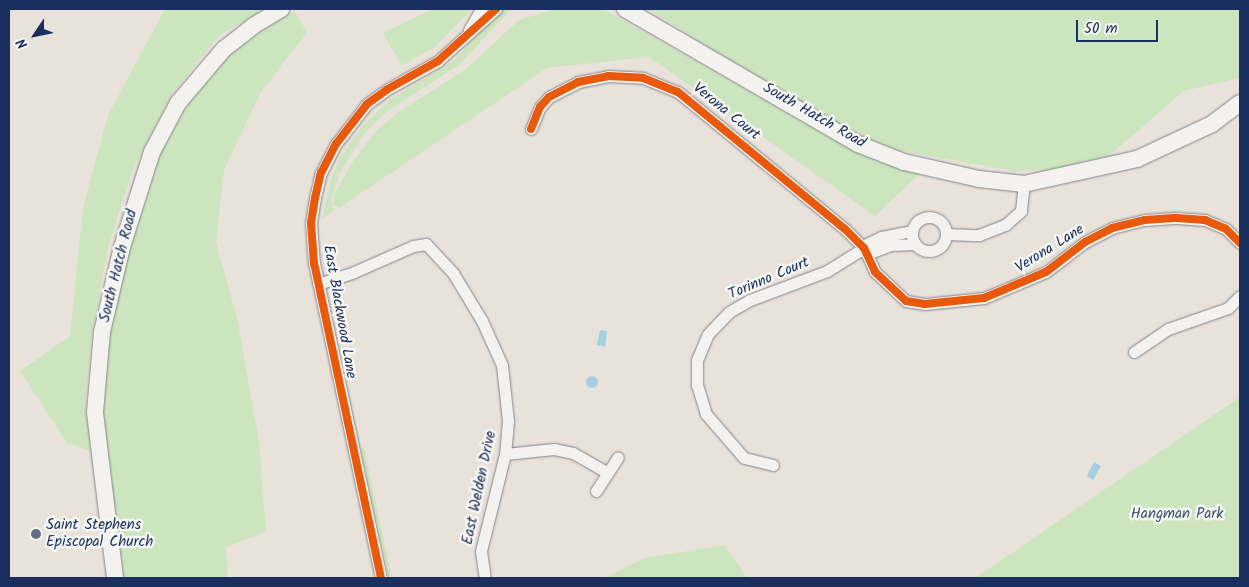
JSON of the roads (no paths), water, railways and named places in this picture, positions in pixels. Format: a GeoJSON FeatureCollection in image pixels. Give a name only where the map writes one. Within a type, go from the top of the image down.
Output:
{"type":"FeatureCollection","features":[{"type":"Feature","properties":{"kind":"main road","name":"South Hatch Road"},"geometry":{"type":"LineString","coordinates":[[114,578],[95,412],[102,332],[122,247],[152,152],[178,103],[224,49],[253,26],[281,9]]}},
{"type":"Feature","properties":{"kind":"main road","name":"South Hatch Road"},"geometry":{"type":"LineString","coordinates":[[625,9],[858,144],[904,162],[942,172],[1024,184],[1137,159],[1212,124],[1240,104]]}},
{"type":"Feature","properties":{"kind":"street","name":"East Blackwood Lane"},"geometry":{"type":"LineString","coordinates":[[469,30],[480,9]]}},
{"type":"Feature","properties":{"kind":"street","name":"East Blackwood Lane"},"geometry":{"type":"LineString","coordinates":[[381,578],[318,284],[311,224],[321,173],[336,144],[367,104],[386,90],[438,61],[469,30],[484,22],[496,9]]}},
{"type":"Feature","properties":{"kind":"street","name":"Verona Court"},"geometry":{"type":"LineString","coordinates":[[532,129],[540,107],[549,97],[578,82],[608,76],[643,78],[678,92],[699,108],[864,249]]}},
{"type":"Feature","properties":{"kind":"street"},"geometry":{"type":"LineString","coordinates":[[946,234],[979,235],[1005,225],[1021,211],[1024,184]]}},
{"type":"Feature","properties":{"kind":"street"},"geometry":{"type":"LineString","coordinates":[[864,249],[915,244],[926,251],[935,250],[942,245],[946,234],[942,222],[931,217],[920,219],[912,231],[915,244]]}},
{"type":"Feature","properties":{"kind":"street","name":"Verona Lane"},"geometry":{"type":"LineString","coordinates":[[864,249],[875,272],[906,301],[925,304],[984,298],[1018,286],[1046,272],[1085,242],[1112,228],[1145,220],[1177,218],[1205,220],[1226,229],[1240,244]]}},
{"type":"Feature","properties":{"kind":"street"},"geometry":{"type":"LineString","coordinates":[[864,249],[881,236],[912,231]]}},
{"type":"Feature","properties":{"kind":"street","name":"East Welden Drive"},"geometry":{"type":"LineString","coordinates":[[318,284],[354,272],[420,243],[431,246],[453,273],[495,344],[507,391],[505,454],[481,551],[485,578]]}},
{"type":"Feature","properties":{"kind":"street","name":"Torinno Court"},"geometry":{"type":"LineString","coordinates":[[772,465],[744,458],[706,414],[697,384],[697,360],[708,334],[729,312],[750,300],[827,271],[864,249]]}},
{"type":"Feature","properties":{"kind":"street"},"geometry":{"type":"LineString","coordinates":[[1134,352],[1168,329],[1228,308],[1240,296]]}},
{"type":"Feature","properties":{"kind":"street"},"geometry":{"type":"LineString","coordinates":[[505,454],[554,449],[573,453],[608,472]]}},
{"type":"Feature","properties":{"kind":"street"},"geometry":{"type":"LineString","coordinates":[[596,491],[618,457]]}},
{"type":"Feature","properties":{"kind":"water"},"geometry":{"type":"Polygon","coordinates":[[[600,330],[607,331],[605,347],[597,345],[600,330]]]}},
{"type":"Feature","properties":{"kind":"water"},"geometry":{"type":"Polygon","coordinates":[[[592,376],[598,382],[592,388],[586,382],[592,376]]]}},
{"type":"Feature","properties":{"kind":"water"},"geometry":{"type":"Polygon","coordinates":[[[1094,462],[1101,466],[1093,480],[1087,476],[1094,462]]]}},
{"type":"Feature","properties":{"kind":"place","name":"Saint Stephens Episcopal Church"},"geometry":{"type":"Point","coordinates":[36,534]}},
{"type":"Feature","properties":{"kind":"park label","name":"Hangman Park"},"geometry":{"type":"Point","coordinates":[1177,515]}}]}
